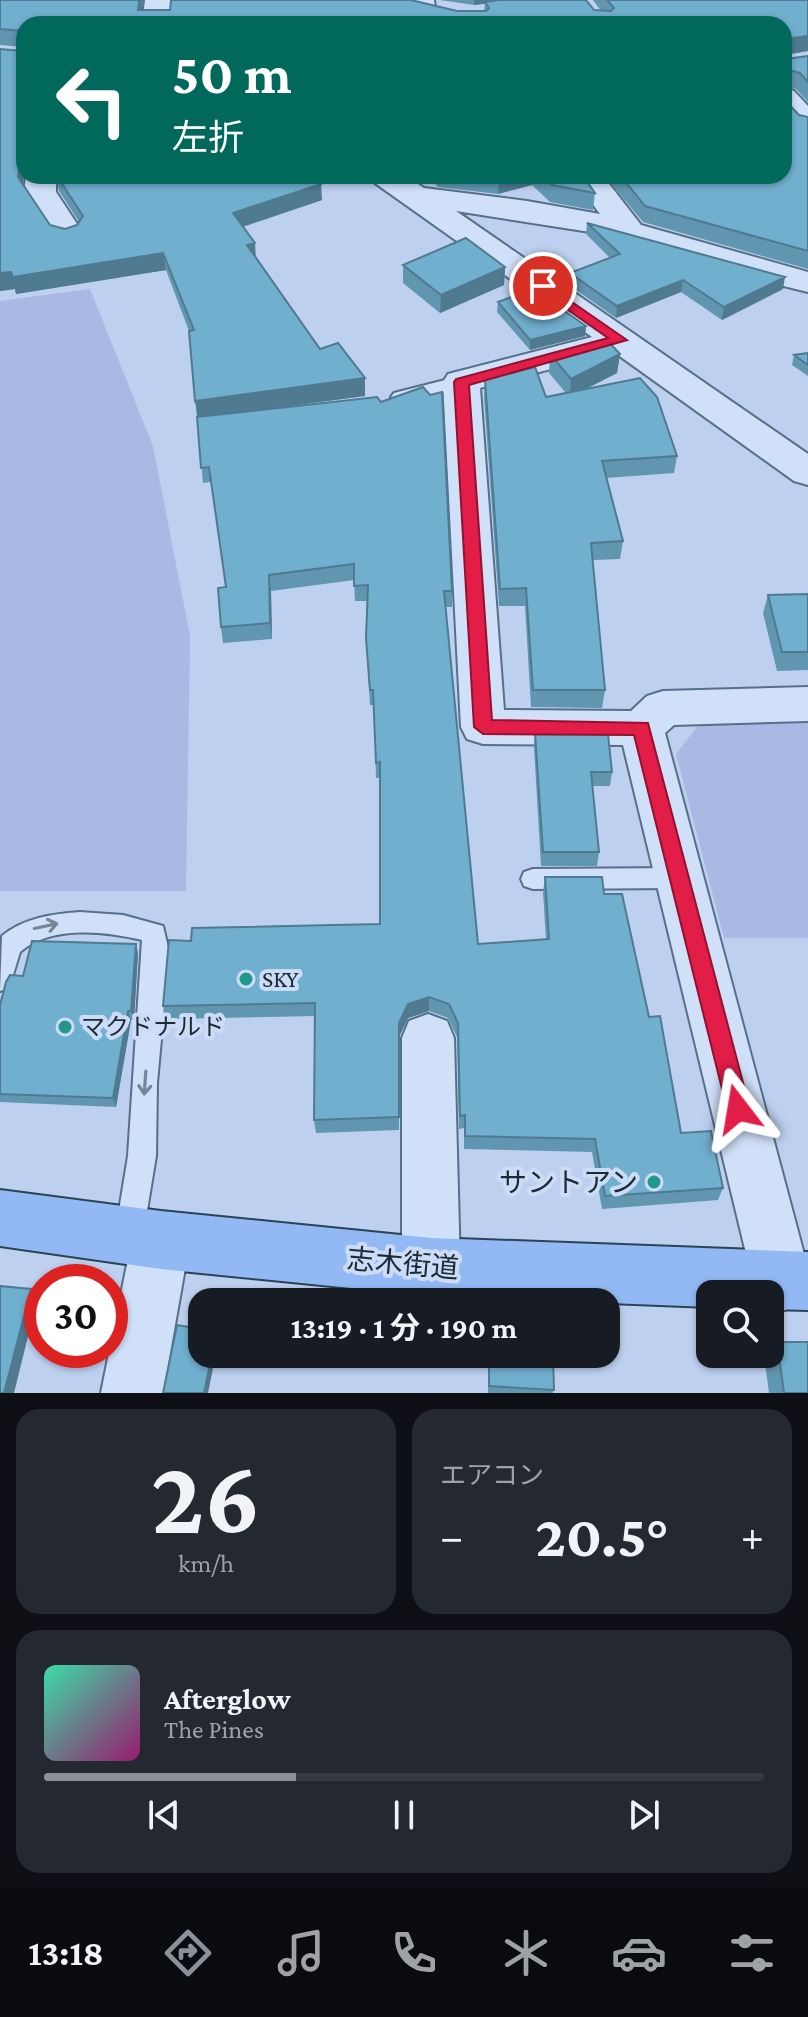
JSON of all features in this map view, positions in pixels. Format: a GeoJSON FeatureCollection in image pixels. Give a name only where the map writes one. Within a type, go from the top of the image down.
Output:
{"type":"FeatureCollection","features":[{"type":"Feature","properties":{"kind":"main road","name":"志木街道"},"geometry":{"type":"LineString","coordinates":[[0,1218],[145,1238],[431,1267],[795,1282]]}},
{"type":"Feature","properties":{"kind":"street"},"geometry":{"type":"LineString","coordinates":[[417,11],[450,12]]}},
{"type":"Feature","properties":{"kind":"street"},"geometry":{"type":"LineString","coordinates":[[792,106],[808,123]]}},
{"type":"Feature","properties":{"kind":"street"},"geometry":{"type":"LineString","coordinates":[[40,184],[40,192],[67,233]]}},
{"type":"Feature","properties":{"kind":"street"},"geometry":{"type":"LineString","coordinates":[[398,184],[808,472]]}},
{"type":"Feature","properties":{"kind":"street"},"geometry":{"type":"LineString","coordinates":[[593,184],[630,232]]}},
{"type":"Feature","properties":{"kind":"street"},"geometry":{"type":"LineString","coordinates":[[415,196],[524,209],[630,232],[773,276],[808,282]]}},
{"type":"Feature","properties":{"kind":"street"},"geometry":{"type":"LineString","coordinates":[[620,340],[461,382],[483,727],[641,728],[663,708],[808,704]]}},
{"type":"Feature","properties":{"kind":"street"},"geometry":{"type":"LineString","coordinates":[[641,728],[680,878],[795,1282]]}},
{"type":"Feature","properties":{"kind":"street"},"geometry":{"type":"LineString","coordinates":[[428,1038],[431,1267]]}},
{"type":"Feature","properties":{"kind":"street"},"geometry":{"type":"LineString","coordinates":[[132,1393],[145,1238]]}},
{"type":"Feature","properties":{"kind":"lane"},"geometry":{"type":"LineString","coordinates":[[378,403],[461,382]]}},
{"type":"Feature","properties":{"kind":"lane"},"geometry":{"type":"LineString","coordinates":[[533,879],[680,878]]}},
{"type":"Feature","properties":{"kind":"lane"},"geometry":{"type":"LineString","coordinates":[[0,980],[11,944],[29,930],[53,923],[116,925],[142,928],[154,934],[156,952],[144,1083],[142,1156],[145,1238]]}},
{"type":"Feature","properties":{"kind":"shaded area"},"geometry":{"type":"Polygon","coordinates":[[[90,289],[153,446],[190,636],[186,891],[0,891],[0,301],[90,289]]]}},
{"type":"Feature","properties":{"kind":"shaded area"},"geometry":{"type":"Polygon","coordinates":[[[700,723],[808,723],[808,938],[724,938],[676,754],[700,723]]]}},
{"type":"Feature","properties":{"kind":"building"},"geometry":{"type":"Polygon","coordinates":[[[0,0],[139,0],[138,10],[170,10],[171,0],[411,0],[457,11],[486,11],[489,8],[485,2],[499,0],[586,0],[594,10],[611,11],[614,8],[607,0],[808,0],[808,36],[792,38],[792,16],[16,16],[16,30],[0,29],[0,0]]]}},
{"type":"Feature","properties":{"kind":"building"},"geometry":{"type":"Polygon","coordinates":[[[0,49],[16,50],[16,184],[23,184],[50,225],[65,229],[77,225],[83,216],[62,184],[321,184],[233,213],[255,243],[247,245],[320,349],[338,343],[365,378],[195,401],[189,331],[194,330],[163,253],[13,277],[11,272],[0,273],[0,49]]]}},
{"type":"Feature","properties":{"kind":"building"},"geometry":{"type":"Polygon","coordinates":[[[808,56],[808,82],[800,73],[792,71],[792,58],[808,56]]]}},
{"type":"Feature","properties":{"kind":"building"},"geometry":{"type":"Polygon","coordinates":[[[792,108],[799,115],[808,117],[808,251],[645,206],[627,184],[792,184],[792,108]]]}},
{"type":"Feature","properties":{"kind":"building"},"geometry":{"type":"Polygon","coordinates":[[[589,184],[595,193],[552,185],[589,184]]]}},
{"type":"Feature","properties":{"kind":"building"},"geometry":{"type":"Polygon","coordinates":[[[587,223],[785,277],[724,307],[683,280],[617,306],[570,273],[620,254],[587,223]]]}},
{"type":"Feature","properties":{"kind":"building"},"geometry":{"type":"Polygon","coordinates":[[[466,238],[505,267],[441,295],[403,265],[466,238]]]}},
{"type":"Feature","properties":{"kind":"building"},"geometry":{"type":"Polygon","coordinates":[[[533,289],[586,326],[530,340],[498,302],[533,289]]]}},
{"type":"Feature","properties":{"kind":"building"},"geometry":{"type":"Polygon","coordinates":[[[606,339],[620,354],[571,379],[550,354],[606,339]]]}},
{"type":"Feature","properties":{"kind":"building"},"geometry":{"type":"Polygon","coordinates":[[[808,353],[808,365],[794,355],[808,353]]]}},
{"type":"Feature","properties":{"kind":"building"},"geometry":{"type":"Polygon","coordinates":[[[535,367],[546,397],[640,378],[657,397],[677,456],[602,461],[623,541],[591,543],[605,690],[533,690],[526,588],[500,589],[485,380],[535,367]]]}},
{"type":"Feature","properties":{"kind":"building"},"geometry":{"type":"Polygon","coordinates":[[[423,387],[430,395],[442,392],[452,591],[444,591],[478,944],[549,939],[545,877],[602,877],[604,894],[622,894],[649,1017],[660,1016],[681,1133],[711,1131],[723,1188],[605,1196],[595,1139],[465,1136],[465,1115],[460,1116],[458,1023],[449,1004],[429,997],[408,1004],[399,1023],[399,1117],[314,1120],[315,1003],[163,1006],[169,940],[191,941],[192,928],[380,924],[380,762],[376,763],[373,690],[370,690],[366,638],[368,585],[354,586],[354,564],[269,575],[270,623],[221,627],[218,588],[226,587],[209,467],[201,468],[197,417],[377,397],[381,402],[423,387]]]}},
{"type":"Feature","properties":{"kind":"building"},"geometry":{"type":"Polygon","coordinates":[[[808,594],[808,652],[782,652],[768,595],[808,594]]]}},
{"type":"Feature","properties":{"kind":"building"},"geometry":{"type":"Polygon","coordinates":[[[535,733],[608,734],[612,772],[591,772],[599,852],[543,852],[535,733]]]}},
{"type":"Feature","properties":{"kind":"building","name":"マクドナルド"},"geometry":{"type":"Polygon","coordinates":[[[32,941],[136,944],[131,1011],[128,1011],[113,1098],[0,1094],[0,1005],[10,975],[23,976],[32,941]]]}},
{"type":"Feature","properties":{"kind":"building"},"geometry":{"type":"Polygon","coordinates":[[[0,1286],[24,1288],[24,1316],[4,1393],[0,1393],[0,1286]]]}},
{"type":"Feature","properties":{"kind":"building"},"geometry":{"type":"Polygon","coordinates":[[[177,1325],[188,1327],[188,1368],[209,1368],[204,1393],[163,1393],[177,1325]]]}},
{"type":"Feature","properties":{"kind":"building"},"geometry":{"type":"Polygon","coordinates":[[[784,1342],[808,1342],[808,1393],[784,1393],[781,1368],[784,1368],[784,1342]]]}},
{"type":"Feature","properties":{"kind":"building"},"geometry":{"type":"Polygon","coordinates":[[[489,1368],[553,1368],[554,1390],[489,1386],[489,1368]]]}},
{"type":"Feature","properties":{"kind":"place","name":"SKY"},"geometry":{"type":"Point","coordinates":[246,979]}},
{"type":"Feature","properties":{"kind":"place","name":"マクドナルド"},"geometry":{"type":"Point","coordinates":[65,1027]}},
{"type":"Feature","properties":{"kind":"place","name":"サントアン"},"geometry":{"type":"Point","coordinates":[654,1182]}},
{"type":"Feature","properties":{"kind":"route"},"geometry":{"type":"LineString","coordinates":[[543,286],[620,340],[461,382],[483,727],[641,728],[738,1109]]}}]}
